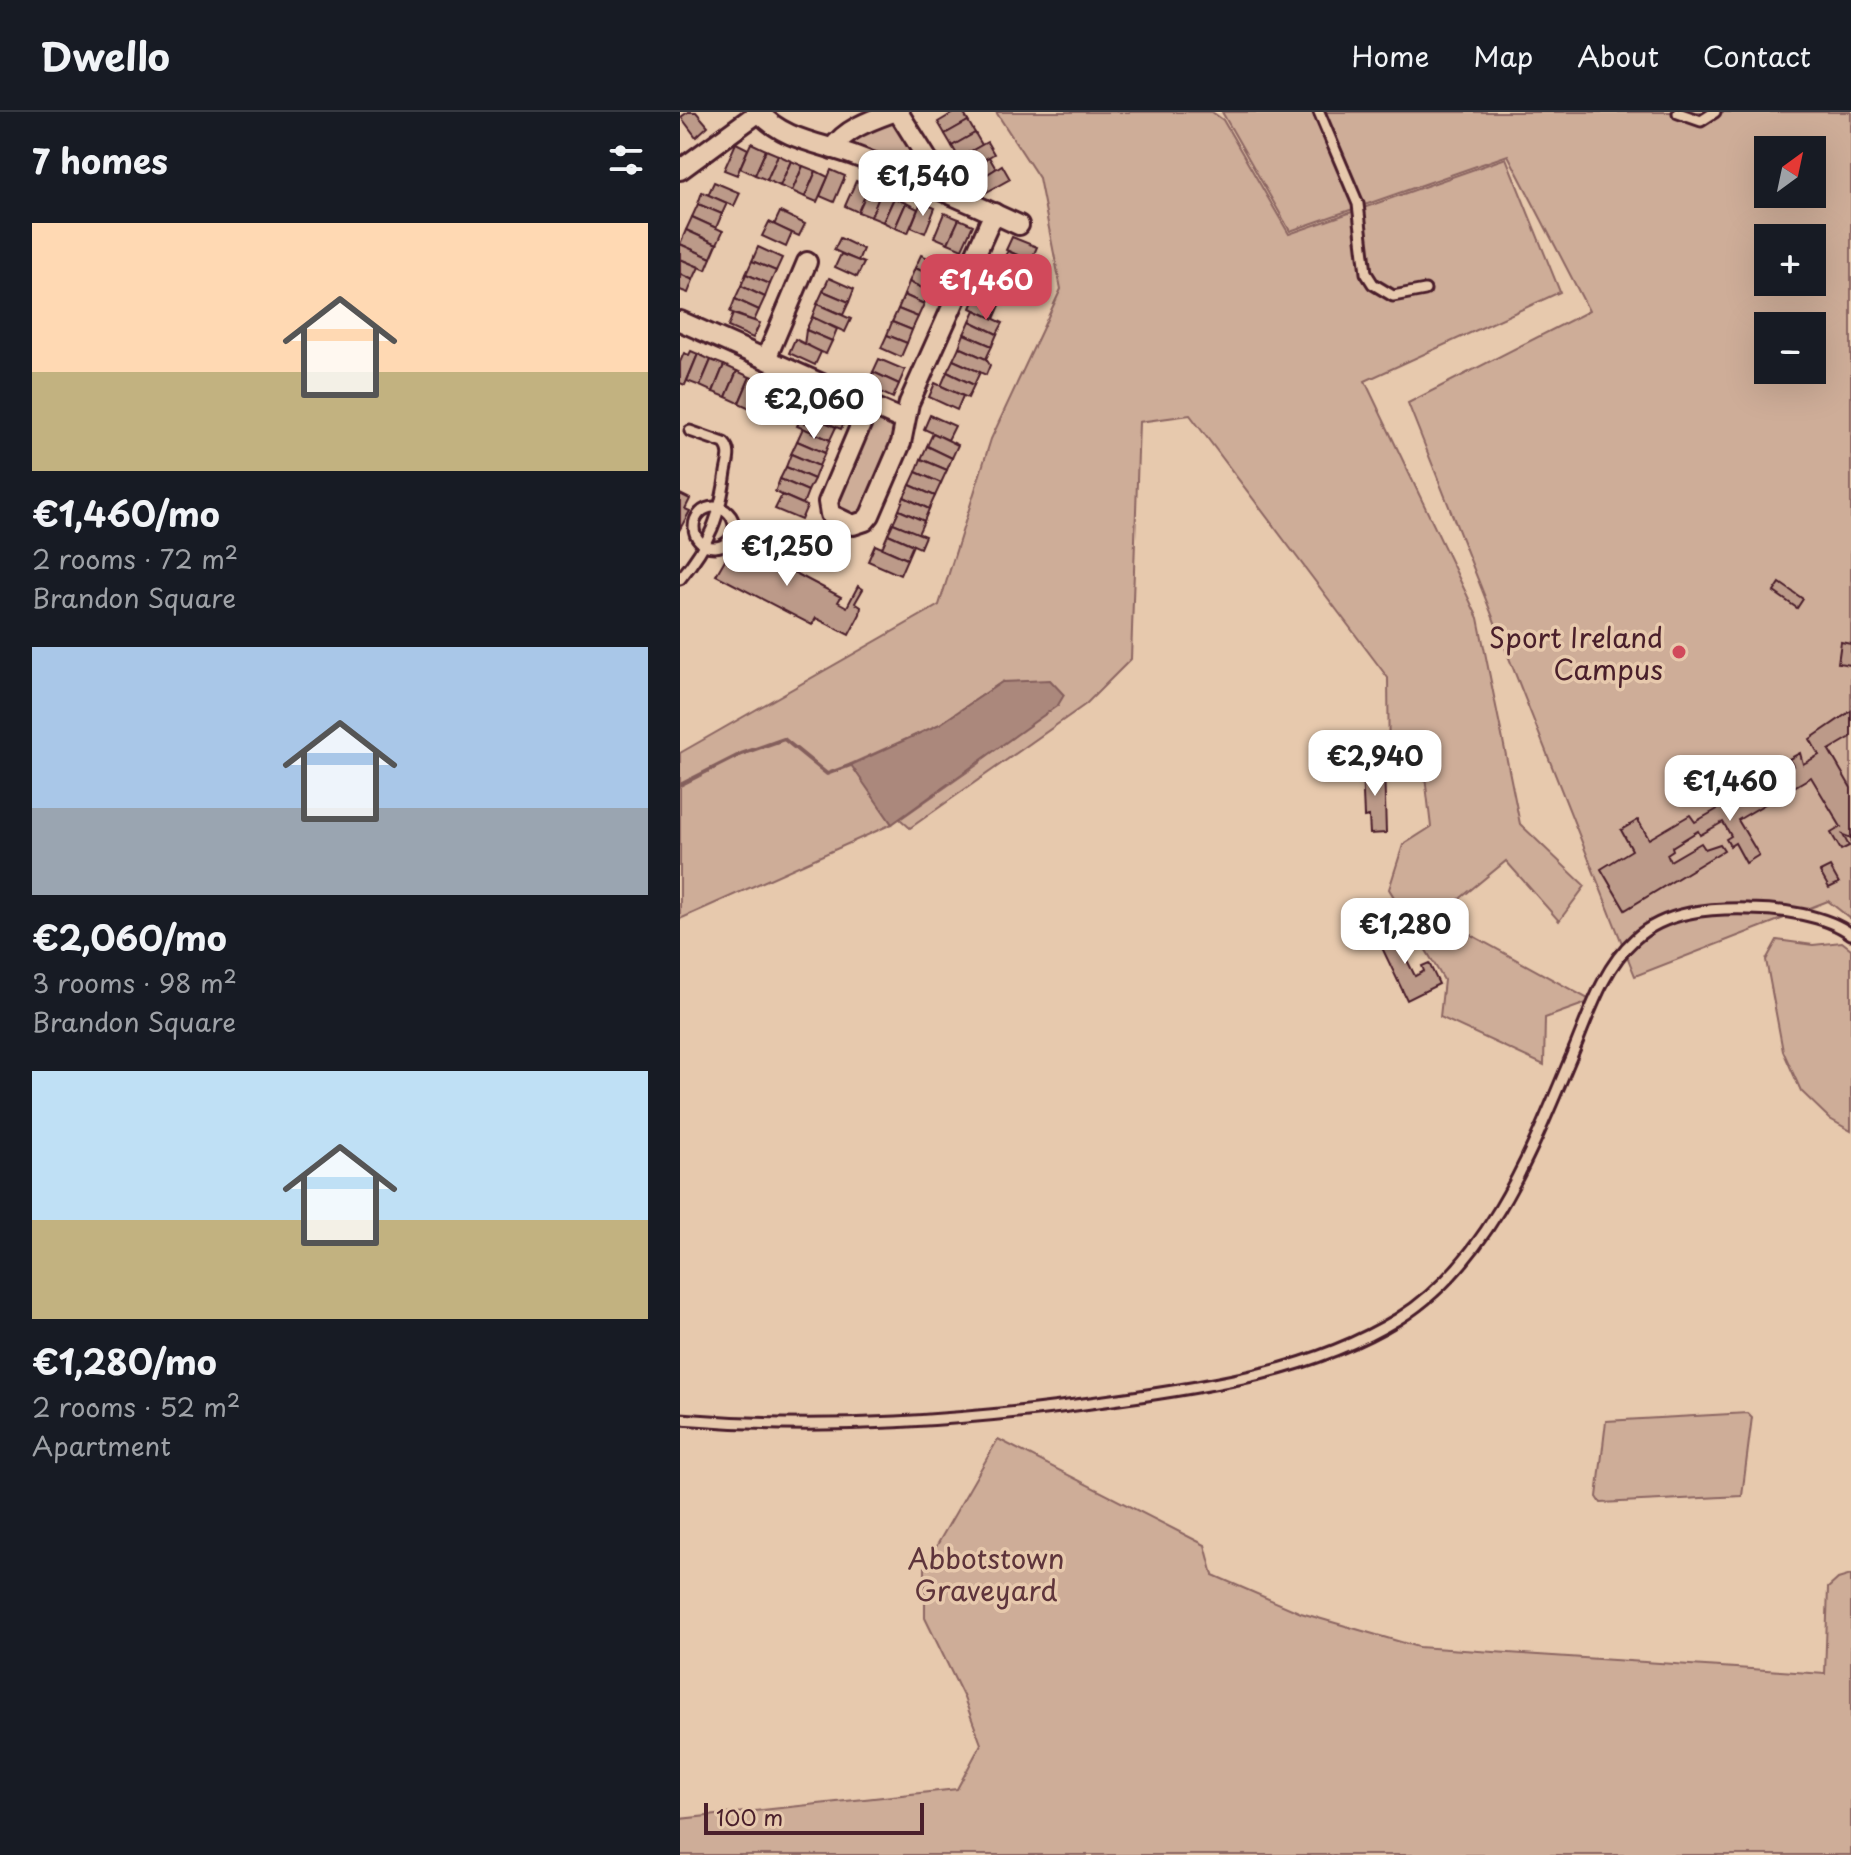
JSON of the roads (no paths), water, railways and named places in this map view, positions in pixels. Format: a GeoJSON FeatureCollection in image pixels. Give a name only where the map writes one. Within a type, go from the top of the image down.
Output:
{"type":"FeatureCollection","features":[{"type":"Feature","properties":{"kind":"street"},"geometry":{"type":"LineString","coordinates":[[680,170],[759,112],[773,126],[1019,225]]}},
{"type":"Feature","properties":{"kind":"street"},"geometry":{"type":"LineString","coordinates":[[832,149],[838,139],[851,130],[895,112],[933,168],[926,185]]}},
{"type":"Feature","properties":{"kind":"street"},"geometry":{"type":"LineString","coordinates":[[870,403],[827,509],[833,517],[853,525],[870,515],[901,443],[903,420],[994,213]]}},
{"type":"Feature","properties":{"kind":"street"},"geometry":{"type":"LineString","coordinates":[[766,359],[807,262]]}},
{"type":"Feature","properties":{"kind":"street"},"geometry":{"type":"LineString","coordinates":[[680,321],[903,420]]}},
{"type":"Feature","properties":{"kind":"lane"},"geometry":{"type":"LineString","coordinates":[[1319,112],[1358,204],[1366,273],[1373,284],[1393,296],[1425,290]]}},
{"type":"Feature","properties":{"kind":"lane"},"geometry":{"type":"LineString","coordinates":[[1678,113],[1701,121],[1715,112]]}},
{"type":"Feature","properties":{"kind":"lane"},"geometry":{"type":"LineString","coordinates":[[680,579],[704,545],[722,508],[728,448],[724,443],[690,431]]}},
{"type":"Feature","properties":{"kind":"lane"},"geometry":{"type":"LineString","coordinates":[[722,508],[732,517],[732,536],[717,547],[704,545],[695,534],[694,521],[702,510],[722,508]]}},
{"type":"Feature","properties":{"kind":"lane"},"geometry":{"type":"LineString","coordinates":[[680,1419],[834,1427],[1022,1413],[1225,1382],[1290,1365],[1354,1342],[1398,1319],[1426,1298],[1460,1265],[1492,1223],[1527,1154],[1595,998],[1616,959],[1637,936],[1673,917],[1714,908],[1770,909],[1840,926],[1851,934]]}},
{"type":"Feature","properties":{"kind":"lane"},"geometry":{"type":"LineString","coordinates":[[1840,926],[1851,924]]}},
{"type":"Feature","properties":{"kind":"waterway"},"geometry":{"type":"LineString","coordinates":[[680,785],[741,754],[784,739],[827,774],[851,765]]}},
{"type":"Feature","properties":{"kind":"place","name":"Sport Ireland Campus"},"geometry":{"type":"Point","coordinates":[1679,652]}},
{"type":"Feature","properties":{"kind":"park label","name":"Abbotstown Graveyard"},"geometry":{"type":"Point","coordinates":[986,1573]}}]}
